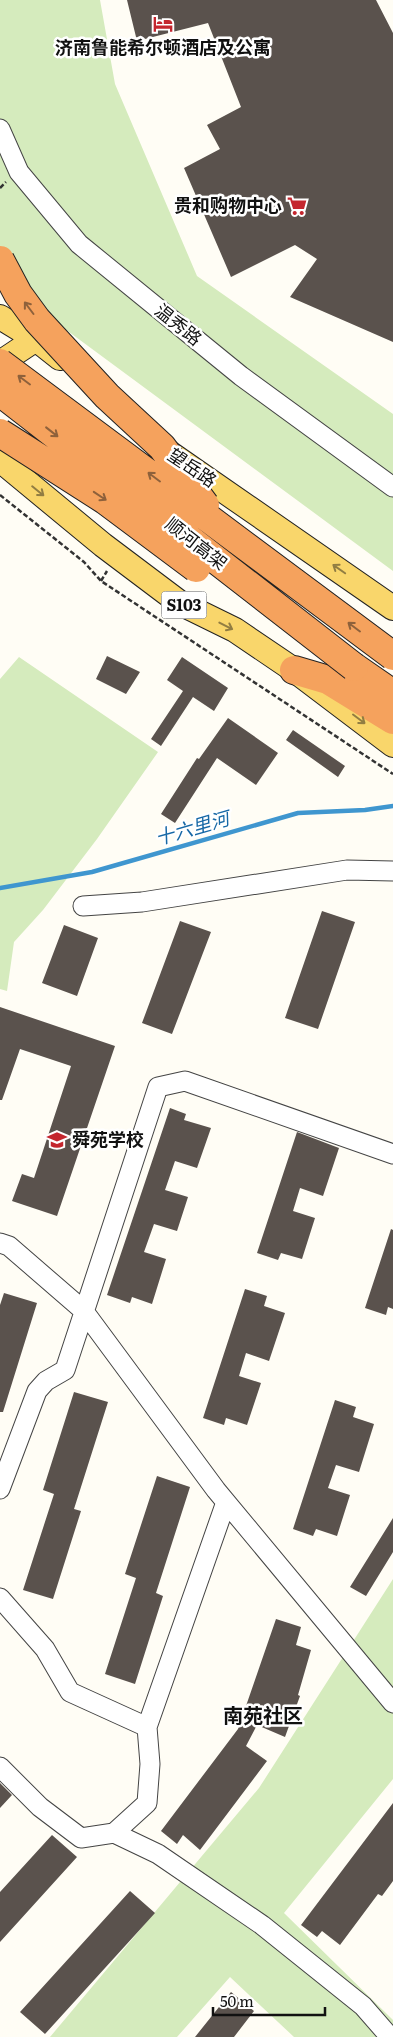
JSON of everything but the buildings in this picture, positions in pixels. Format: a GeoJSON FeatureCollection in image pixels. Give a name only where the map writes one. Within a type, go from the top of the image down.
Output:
{"type":"FeatureCollection","features":[{"type":"Feature","properties":{"kind":"highway"},"geometry":{"type":"LineString","coordinates":[[0,260],[18,294],[37,320],[107,396],[162,447],[222,528]]}},
{"type":"Feature","properties":{"kind":"highway","name":"顺河高架"},"geometry":{"type":"LineString","coordinates":[[0,363],[393,656]]}},
{"type":"Feature","properties":{"kind":"highway","name":"顺河高架"},"geometry":{"type":"LineString","coordinates":[[0,392],[328,648],[393,694]]}},
{"type":"Feature","properties":{"kind":"highway"},"geometry":{"type":"LineString","coordinates":[[0,433],[105,500],[280,626],[328,648]]}},
{"type":"Feature","properties":{"kind":"highway"},"geometry":{"type":"LineString","coordinates":[[294,670],[328,680],[393,720]]}},
{"type":"Feature","properties":{"kind":"main road","name":"望岳路"},"geometry":{"type":"LineString","coordinates":[[0,317],[36,339],[149,432],[162,448],[393,608]]}},
{"type":"Feature","properties":{"kind":"main road"},"geometry":{"type":"LineString","coordinates":[[0,363],[36,339]]}},
{"type":"Feature","properties":{"kind":"main road","name":"S103"},"geometry":{"type":"LineString","coordinates":[[0,460],[103,545],[180,603],[235,630],[294,670],[393,745]]}},
{"type":"Feature","properties":{"kind":"street","name":"温秀路"},"geometry":{"type":"LineString","coordinates":[[0,129],[19,172],[79,244],[241,376],[393,487]]}},
{"type":"Feature","properties":{"kind":"street"},"geometry":{"type":"LineString","coordinates":[[83,906],[142,902],[347,870],[393,871]]}},
{"type":"Feature","properties":{"kind":"street"},"geometry":{"type":"LineString","coordinates":[[0,1489],[37,1391],[46,1381],[65,1370],[83,1310],[158,1086],[185,1081],[393,1154]]}},
{"type":"Feature","properties":{"kind":"street"},"geometry":{"type":"LineString","coordinates":[[0,1243],[9,1246],[83,1310],[226,1502],[393,1703]]}},
{"type":"Feature","properties":{"kind":"street"},"geometry":{"type":"LineString","coordinates":[[0,1767],[40,1807],[81,1838],[114,1833],[147,1803],[150,1764],[147,1727],[226,1502]]}},
{"type":"Feature","properties":{"kind":"street"},"geometry":{"type":"LineString","coordinates":[[0,1598],[45,1649],[70,1692],[147,1727]]}},
{"type":"Feature","properties":{"kind":"street"},"geometry":{"type":"LineString","coordinates":[[114,1833],[158,1854],[262,1925],[363,2006],[390,2037]]}},
{"type":"Feature","properties":{"kind":"path"},"geometry":{"type":"LineString","coordinates":[[0,495],[84,562],[101,581],[393,774]]}},
{"type":"Feature","properties":{"kind":"green space"},"geometry":{"type":"Polygon","coordinates":[[[0,0],[100,0],[115,84],[197,276],[393,414],[393,571],[0,281],[0,0]]]}},
{"type":"Feature","properties":{"kind":"green space"},"geometry":{"type":"Polygon","coordinates":[[[19,657],[158,752],[97,839],[43,910],[14,942],[7,991],[0,989],[0,679],[19,657]]]}},
{"type":"Feature","properties":{"kind":"green space"},"geometry":{"type":"Polygon","coordinates":[[[393,1579],[393,1779],[284,1913],[393,2020],[393,2037],[294,2037],[230,1977],[177,2037],[50,2037],[259,1788],[393,1579]]]}},
{"type":"Feature","properties":{"kind":"waterway","name":"十六里河"},"geometry":{"type":"LineString","coordinates":[[0,888],[92,872],[298,813],[365,810],[393,806]]}},
{"type":"Feature","properties":{"kind":"place","name":"济南鲁能希尔顿酒店及公寓"},"geometry":{"type":"Point","coordinates":[163,24]}},
{"type":"Feature","properties":{"kind":"place","name":"贵和购物中心"},"geometry":{"type":"Point","coordinates":[297,206]}},
{"type":"Feature","properties":{"kind":"place","name":"舜苑学校"},"geometry":{"type":"Point","coordinates":[57,1140]}},
{"type":"Feature","properties":{"kind":"district","name":"南苑社区"},"geometry":{"type":"Point","coordinates":[263,1716]}}]}
